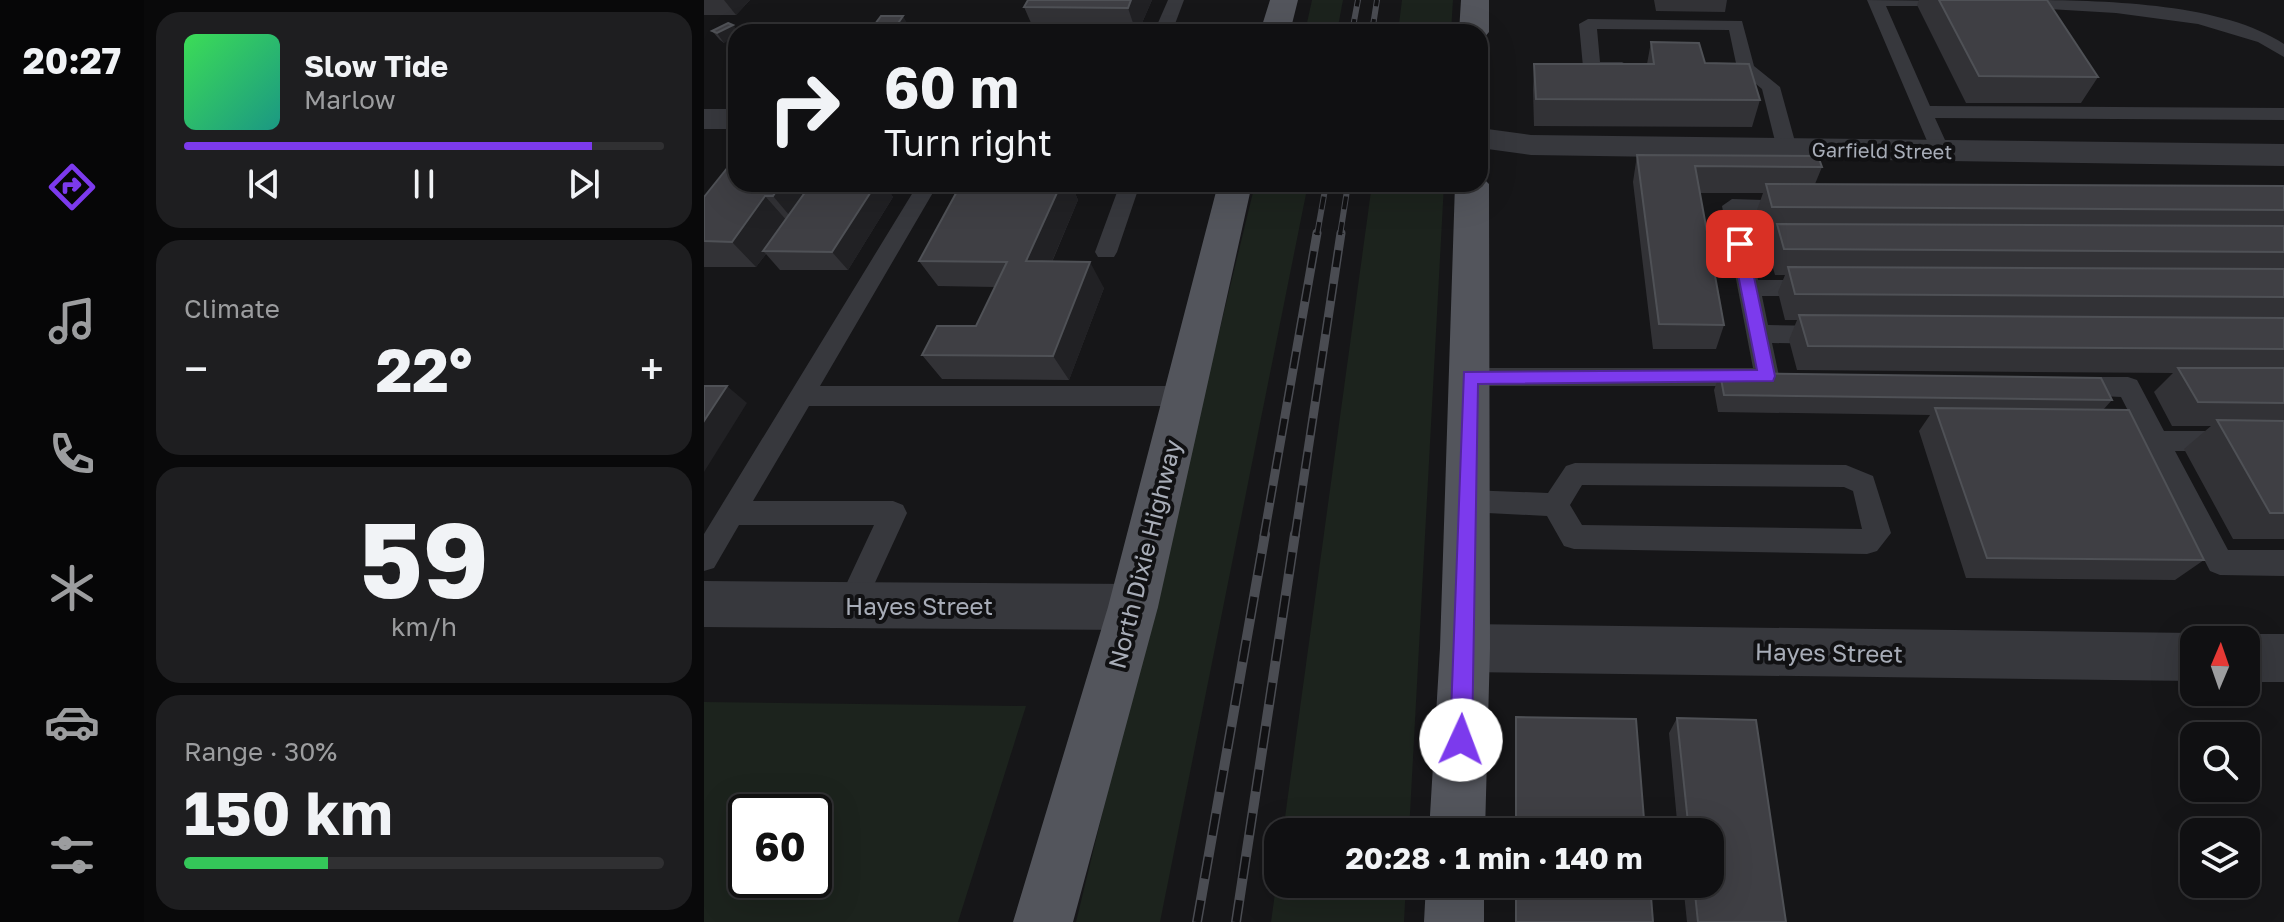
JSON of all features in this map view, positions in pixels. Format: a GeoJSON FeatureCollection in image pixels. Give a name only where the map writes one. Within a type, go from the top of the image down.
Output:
{"type":"FeatureCollection","features":[{"type":"Feature","properties":{"kind":"main road"},"geometry":{"type":"LineString","coordinates":[[1277,24],[1284,0]]}},
{"type":"Feature","properties":{"kind":"main road"},"geometry":{"type":"LineString","coordinates":[[1474,24],[1475,0]]}},
{"type":"Feature","properties":{"kind":"main road","name":"North Dixie Highway"},"geometry":{"type":"LineString","coordinates":[[1043,922],[1133,607],[1233,192]]}},
{"type":"Feature","properties":{"kind":"main road"},"geometry":{"type":"LineString","coordinates":[[1458,818],[1465,648],[1472,192]]}},
{"type":"Feature","properties":{"kind":"main road"},"geometry":{"type":"LineString","coordinates":[[1454,922],[1455,898]]}},
{"type":"Feature","properties":{"kind":"street"},"geometry":{"type":"LineString","coordinates":[[704,119],[728,119]]}},
{"type":"Feature","properties":{"kind":"street","name":"Garfield Street"},"geometry":{"type":"LineString","coordinates":[[1488,139],[1531,145],[2284,155]]}},
{"type":"Feature","properties":{"kind":"street","name":"Hayes Street"},"geometry":{"type":"LineString","coordinates":[[704,604],[1133,607]]}},
{"type":"Feature","properties":{"kind":"street","name":"Hayes Street"},"geometry":{"type":"LineString","coordinates":[[1465,648],[2180,657]]}},
{"type":"Feature","properties":{"kind":"street"},"geometry":{"type":"LineString","coordinates":[[2260,658],[2284,658]]}},
{"type":"Feature","properties":{"kind":"lane"},"geometry":{"type":"LineString","coordinates":[[1166,24],[1176,0]]}},
{"type":"Feature","properties":{"kind":"lane"},"geometry":{"type":"LineString","coordinates":[[1940,151],[1875,1],[1967,2]]}},
{"type":"Feature","properties":{"kind":"lane"},"geometry":{"type":"LineString","coordinates":[[1997,2],[2043,2],[2189,17],[2273,40],[2284,52]]}},
{"type":"Feature","properties":{"kind":"lane"},"geometry":{"type":"LineString","coordinates":[[1638,67],[1592,67],[1588,24],[1736,25],[1738,68],[1771,87],[1787,149]]}},
{"type":"Feature","properties":{"kind":"lane"},"geometry":{"type":"LineString","coordinates":[[1923,112],[2284,114]]}},
{"type":"Feature","properties":{"kind":"lane"},"geometry":{"type":"LineString","coordinates":[[704,559],[923,192]]}},
{"type":"Feature","properties":{"kind":"lane"},"geometry":{"type":"LineString","coordinates":[[1106,252],[1127,192]]}},
{"type":"Feature","properties":{"kind":"lane"},"geometry":{"type":"LineString","coordinates":[[1767,376],[1732,206],[1811,206]]}},
{"type":"Feature","properties":{"kind":"lane"},"geometry":{"type":"LineString","coordinates":[[1740,244],[1833,244]]}},
{"type":"Feature","properties":{"kind":"lane"},"geometry":{"type":"LineString","coordinates":[[1749,288],[1843,288]]}},
{"type":"Feature","properties":{"kind":"lane"},"geometry":{"type":"LineString","coordinates":[[1758,334],[1854,335]]}},
{"type":"Feature","properties":{"kind":"lane"},"geometry":{"type":"LineString","coordinates":[[1470,377],[1767,376],[1777,383],[1793,383]]}},
{"type":"Feature","properties":{"kind":"lane"},"geometry":{"type":"LineString","coordinates":[[2048,386],[2159,387]]}},
{"type":"Feature","properties":{"kind":"lane"},"geometry":{"type":"LineString","coordinates":[[2128,387],[2220,562],[2284,563]]}},
{"type":"Feature","properties":{"kind":"lane"},"geometry":{"type":"LineString","coordinates":[[802,396],[1184,396]]}},
{"type":"Feature","properties":{"kind":"lane"},"geometry":{"type":"LineString","coordinates":[[2156,441],[2284,441]]}},
{"type":"Feature","properties":{"kind":"lane"},"geometry":{"type":"LineString","coordinates":[[1575,474],[1846,476],[1864,484],[1877,533],[1867,542],[1574,537],[1555,505],[1575,474]]}},
{"type":"Feature","properties":{"kind":"lane"},"geometry":{"type":"LineString","coordinates":[[1468,501],[1555,505]]}},
{"type":"Feature","properties":{"kind":"lane"},"geometry":{"type":"LineString","coordinates":[[731,513],[893,513],[851,604]]}},
{"type":"Feature","properties":{"kind":"shaded area"},"geometry":{"type":"Polygon","coordinates":[[[1312,0],[1343,0],[1338,24],[1307,24],[1312,0]]]}},
{"type":"Feature","properties":{"kind":"shaded area"},"geometry":{"type":"Polygon","coordinates":[[[1402,0],[1453,0],[1452,24],[1399,24],[1402,0]]]}},
{"type":"Feature","properties":{"kind":"shaded area"},"geometry":{"type":"Polygon","coordinates":[[[1253,192],[1306,192],[1160,922],[1076,922],[1253,192]]]}},
{"type":"Feature","properties":{"kind":"shaded area"},"geometry":{"type":"Polygon","coordinates":[[[1371,192],[1444,192],[1410,818],[1285,818],[1371,192]]]}},
{"type":"Feature","properties":{"kind":"shaded area"},"geometry":{"type":"Polygon","coordinates":[[[704,702],[1026,706],[958,922],[704,922],[704,702]]]}},
{"type":"Feature","properties":{"kind":"shaded area"},"geometry":{"type":"Polygon","coordinates":[[[1274,898],[1405,898],[1404,922],[1271,922],[1274,898]]]}},
{"type":"Feature","properties":{"kind":"building"},"geometry":{"type":"Polygon","coordinates":[[[1028,0],[1131,0],[1128,8],[1024,7],[1028,0]]]}},
{"type":"Feature","properties":{"kind":"building"},"geometry":{"type":"Polygon","coordinates":[[[1939,0],[2047,0],[2098,77],[1979,76],[1939,0]]]}},
{"type":"Feature","properties":{"kind":"building"},"geometry":{"type":"Polygon","coordinates":[[[881,16],[903,16],[898,24],[875,24],[881,16]]]}},
{"type":"Feature","properties":{"kind":"building"},"geometry":{"type":"Polygon","coordinates":[[[728,23],[730,24],[717,33],[712,31],[728,23]]]}},
{"type":"Feature","properties":{"kind":"building"},"geometry":{"type":"Polygon","coordinates":[[[1651,42],[1699,43],[1705,63],[1749,64],[1760,100],[1536,99],[1534,64],[1654,64],[1651,42]]]}},
{"type":"Feature","properties":{"kind":"building"},"geometry":{"type":"Polygon","coordinates":[[[1637,155],[1818,156],[1822,167],[1695,166],[1724,325],[1659,324],[1637,155]]]}},
{"type":"Feature","properties":{"kind":"building"},"geometry":{"type":"Polygon","coordinates":[[[728,167],[728,192],[776,192],[773,196],[765,196],[732,242],[704,241],[704,197],[728,167]]]}},
{"type":"Feature","properties":{"kind":"building"},"geometry":{"type":"Polygon","coordinates":[[[1766,184],[2284,186],[2284,210],[1772,207],[1766,184]]]}},
{"type":"Feature","properties":{"kind":"building"},"geometry":{"type":"Polygon","coordinates":[[[805,192],[871,192],[832,252],[763,251],[805,192]]]}},
{"type":"Feature","properties":{"kind":"building"},"geometry":{"type":"Polygon","coordinates":[[[957,192],[1057,192],[1026,261],[1090,262],[1053,356],[922,355],[937,326],[976,326],[1007,262],[919,261],[957,192]]]}},
{"type":"Feature","properties":{"kind":"building"},"geometry":{"type":"Polygon","coordinates":[[[1777,224],[2284,226],[2284,252],[1784,249],[1777,224]]]}},
{"type":"Feature","properties":{"kind":"building"},"geometry":{"type":"Polygon","coordinates":[[[1788,267],[2284,269],[2284,297],[1795,294],[1788,267]]]}},
{"type":"Feature","properties":{"kind":"building"},"geometry":{"type":"Polygon","coordinates":[[[1799,315],[2284,318],[2284,349],[1808,346],[1799,315]]]}},
{"type":"Feature","properties":{"kind":"building"},"geometry":{"type":"Polygon","coordinates":[[[2178,368],[2284,368],[2284,403],[2198,402],[2178,368]]]}},
{"type":"Feature","properties":{"kind":"building"},"geometry":{"type":"Polygon","coordinates":[[[1720,373],[2101,378],[2112,400],[1724,395],[1720,373]]]}},
{"type":"Feature","properties":{"kind":"building"},"geometry":{"type":"Polygon","coordinates":[[[704,386],[727,386],[704,421],[704,386]]]}},
{"type":"Feature","properties":{"kind":"building"},"geometry":{"type":"Polygon","coordinates":[[[1935,408],[2129,410],[2204,560],[1987,558],[1935,408]]]}},
{"type":"Feature","properties":{"kind":"building"},"geometry":{"type":"Polygon","coordinates":[[[2217,420],[2284,421],[2284,513],[2270,513],[2217,420]]]}},
{"type":"Feature","properties":{"kind":"building"},"geometry":{"type":"Polygon","coordinates":[[[1516,717],[1636,719],[1644,818],[1516,818],[1516,717]]]}},
{"type":"Feature","properties":{"kind":"building"},"geometry":{"type":"Polygon","coordinates":[[[1677,718],[1756,720],[1786,922],[1698,922],[1695,898],[1724,898],[1724,818],[1688,818],[1677,718]]]}},
{"type":"Feature","properties":{"kind":"building"},"geometry":{"type":"Polygon","coordinates":[[[1516,898],[1651,898],[1653,922],[1516,922],[1516,898]]]}},
{"type":"Feature","properties":{"kind":"railway"},"geometry":{"type":"LineString","coordinates":[[1354,24],[1358,0]]}},
{"type":"Feature","properties":{"kind":"railway"},"geometry":{"type":"LineString","coordinates":[[1373,24],[1377,0]]}},
{"type":"Feature","properties":{"kind":"railway"},"geometry":{"type":"LineString","coordinates":[[1317,235],[1325,192]]}},
{"type":"Feature","properties":{"kind":"railway"},"geometry":{"type":"LineString","coordinates":[[1340,235],[1347,192]]}},
{"type":"Feature","properties":{"kind":"railway"},"geometry":{"type":"LineString","coordinates":[[1264,536],[1317,233]]}},
{"type":"Feature","properties":{"kind":"railway"},"geometry":{"type":"LineString","coordinates":[[1295,536],[1341,233]]}},
{"type":"Feature","properties":{"kind":"railway"},"geometry":{"type":"LineString","coordinates":[[1197,922],[1265,534]]}},
{"type":"Feature","properties":{"kind":"railway"},"geometry":{"type":"LineString","coordinates":[[1236,922],[1295,534]]}},
{"type":"Feature","properties":{"kind":"route"},"geometry":{"type":"LineString","coordinates":[[1461,740],[1470,377],[1767,376],[1740,244]]}}]}
